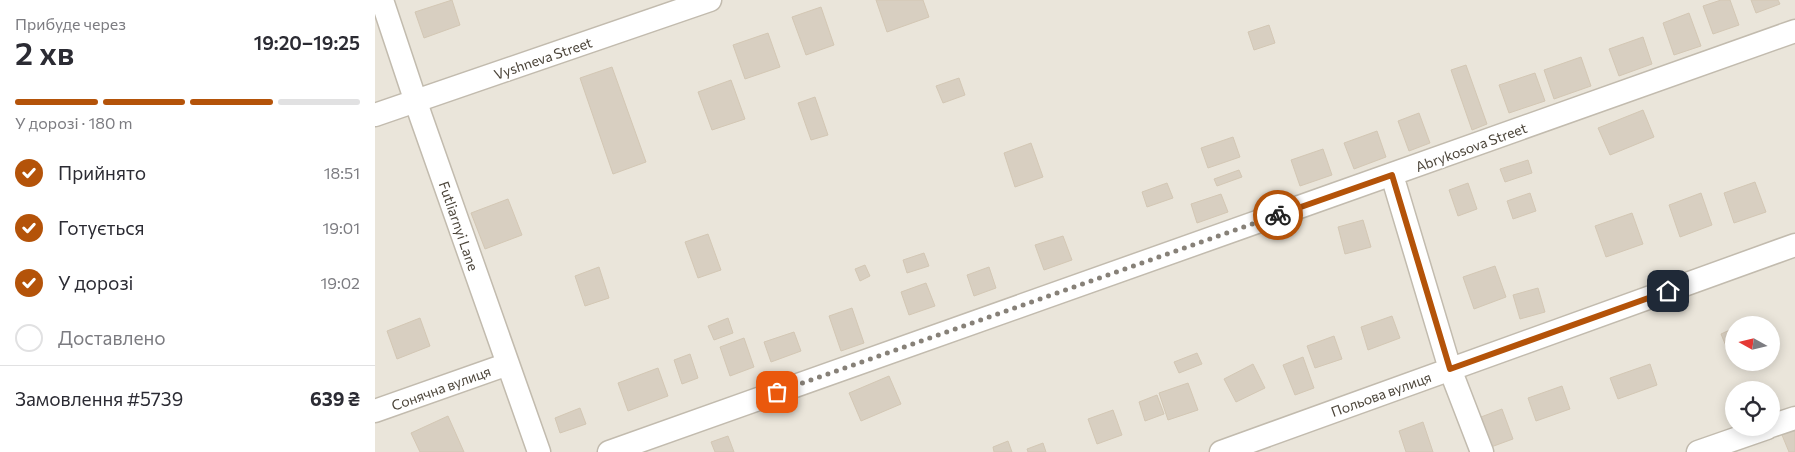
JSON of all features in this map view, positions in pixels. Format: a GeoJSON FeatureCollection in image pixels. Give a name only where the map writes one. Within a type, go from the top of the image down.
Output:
{"type":"FeatureCollection","features":[{"type":"Feature","properties":{"kind":"street","name":"Futliarnyi Lane"},"geometry":{"type":"LineString","coordinates":[[382,0],[539,452]]}},
{"type":"Feature","properties":{"kind":"street","name":"Vyshneva Street"},"geometry":{"type":"LineString","coordinates":[[375,115],[710,0]]}},
{"type":"Feature","properties":{"kind":"street","name":"Abrykosova Street"},"geometry":{"type":"LineString","coordinates":[[609,452],[1795,31]]}},
{"type":"Feature","properties":{"kind":"street"},"geometry":{"type":"LineString","coordinates":[[1392,175],[1450,369],[1482,452]]}},
{"type":"Feature","properties":{"kind":"street","name":"Польова вулиця"},"geometry":{"type":"LineString","coordinates":[[1221,452],[1795,245]]}},
{"type":"Feature","properties":{"kind":"street","name":"Сонячна вулиця"},"geometry":{"type":"LineString","coordinates":[[375,411],[507,364]]}},
{"type":"Feature","properties":{"kind":"street"},"geometry":{"type":"LineString","coordinates":[[1780,423],[1795,418]]}},
{"type":"Feature","properties":{"kind":"street"},"geometry":{"type":"LineString","coordinates":[[1698,452],[1744,436]]}},
{"type":"Feature","properties":{"kind":"shaded area"},"geometry":{"type":"Polygon","coordinates":[[[375,0],[1795,0],[1795,452],[375,452],[375,0]]]}},
{"type":"Feature","properties":{"kind":"building"},"geometry":{"type":"Polygon","coordinates":[[[452,0],[460,25],[424,38],[415,12],[452,0]]]}},
{"type":"Feature","properties":{"kind":"building"},"geometry":{"type":"Polygon","coordinates":[[[876,0],[923,0],[929,17],[887,32],[876,0]]]}},
{"type":"Feature","properties":{"kind":"building"},"geometry":{"type":"Polygon","coordinates":[[[1721,0],[1730,0],[1739,25],[1713,34],[1703,6],[1721,0]]]}},
{"type":"Feature","properties":{"kind":"building"},"geometry":{"type":"Polygon","coordinates":[[[1751,0],[1778,0],[1780,4],[1756,13],[1751,0]]]}},
{"type":"Feature","properties":{"kind":"building"},"geometry":{"type":"Polygon","coordinates":[[[821,7],[834,45],[806,55],[792,17],[821,7]]]}},
{"type":"Feature","properties":{"kind":"building"},"geometry":{"type":"Polygon","coordinates":[[[1689,13],[1701,46],[1674,55],[1663,23],[1689,13]]]}},
{"type":"Feature","properties":{"kind":"building"},"geometry":{"type":"Polygon","coordinates":[[[1269,25],[1275,43],[1254,50],[1248,32],[1269,25]]]}},
{"type":"Feature","properties":{"kind":"building"},"geometry":{"type":"Polygon","coordinates":[[[768,33],[780,67],[745,79],[733,45],[768,33]]]}},
{"type":"Feature","properties":{"kind":"building"},"geometry":{"type":"Polygon","coordinates":[[[1643,37],[1652,64],[1619,76],[1609,49],[1643,37]]]}},
{"type":"Feature","properties":{"kind":"building"},"geometry":{"type":"Polygon","coordinates":[[[1581,57],[1591,86],[1554,99],[1544,70],[1581,57]]]}},
{"type":"Feature","properties":{"kind":"building"},"geometry":{"type":"Polygon","coordinates":[[[1466,65],[1487,124],[1472,130],[1451,70],[1466,65]]]}},
{"type":"Feature","properties":{"kind":"building"},"geometry":{"type":"Polygon","coordinates":[[[612,67],[646,162],[613,174],[580,78],[612,67]]]}},
{"type":"Feature","properties":{"kind":"building"},"geometry":{"type":"Polygon","coordinates":[[[1535,73],[1545,101],[1509,113],[1499,85],[1535,73]]]}},
{"type":"Feature","properties":{"kind":"building"},"geometry":{"type":"Polygon","coordinates":[[[959,78],[965,95],[943,103],[936,86],[959,78]]]}},
{"type":"Feature","properties":{"kind":"building"},"geometry":{"type":"Polygon","coordinates":[[[731,80],[745,119],[712,130],[698,92],[731,80]]]}},
{"type":"Feature","properties":{"kind":"building"},"geometry":{"type":"Polygon","coordinates":[[[815,97],[828,135],[811,140],[798,103],[815,97]]]}},
{"type":"Feature","properties":{"kind":"building"},"geometry":{"type":"Polygon","coordinates":[[[1643,110],[1654,137],[1610,155],[1598,128],[1643,110]]]}},
{"type":"Feature","properties":{"kind":"building"},"geometry":{"type":"Polygon","coordinates":[[[1419,113],[1430,143],[1409,151],[1398,121],[1419,113]]]}},
{"type":"Feature","properties":{"kind":"building"},"geometry":{"type":"Polygon","coordinates":[[[1377,131],[1386,157],[1354,169],[1344,143],[1377,131]]]}},
{"type":"Feature","properties":{"kind":"building"},"geometry":{"type":"Polygon","coordinates":[[[1233,137],[1240,157],[1208,168],[1201,148],[1233,137]]]}},
{"type":"Feature","properties":{"kind":"building"},"geometry":{"type":"Polygon","coordinates":[[[1031,143],[1043,177],[1015,187],[1004,153],[1031,143]]]}},
{"type":"Feature","properties":{"kind":"building"},"geometry":{"type":"Polygon","coordinates":[[[1323,149],[1332,175],[1300,186],[1291,160],[1323,149]]]}},
{"type":"Feature","properties":{"kind":"building"},"geometry":{"type":"Polygon","coordinates":[[[1528,160],[1532,173],[1505,182],[1500,169],[1528,160]]]}},
{"type":"Feature","properties":{"kind":"building"},"geometry":{"type":"Polygon","coordinates":[[[1239,170],[1242,177],[1217,186],[1214,179],[1239,170]]]}},
{"type":"Feature","properties":{"kind":"building"},"geometry":{"type":"Polygon","coordinates":[[[1755,182],[1766,212],[1734,223],[1724,193],[1755,182]]]}},
{"type":"Feature","properties":{"kind":"building"},"geometry":{"type":"Polygon","coordinates":[[[1167,183],[1173,198],[1147,207],[1142,192],[1167,183]]]}},
{"type":"Feature","properties":{"kind":"building"},"geometry":{"type":"Polygon","coordinates":[[[1468,183],[1477,209],[1458,216],[1449,190],[1468,183]]]}},
{"type":"Feature","properties":{"kind":"building"},"geometry":{"type":"Polygon","coordinates":[[[1530,193],[1536,211],[1513,219],[1507,201],[1530,193]]]}},
{"type":"Feature","properties":{"kind":"building"},"geometry":{"type":"Polygon","coordinates":[[[1701,193],[1712,225],[1680,237],[1669,205],[1701,193]]]}},
{"type":"Feature","properties":{"kind":"building"},"geometry":{"type":"Polygon","coordinates":[[[1221,194],[1228,212],[1197,223],[1191,204],[1221,194]]]}},
{"type":"Feature","properties":{"kind":"building"},"geometry":{"type":"Polygon","coordinates":[[[508,199],[522,235],[485,249],[471,213],[508,199]]]}},
{"type":"Feature","properties":{"kind":"building"},"geometry":{"type":"Polygon","coordinates":[[[1632,213],[1643,244],[1606,257],[1595,226],[1632,213]]]}},
{"type":"Feature","properties":{"kind":"building"},"geometry":{"type":"Polygon","coordinates":[[[1363,220],[1371,247],[1345,254],[1338,227],[1363,220]]]}},
{"type":"Feature","properties":{"kind":"building"},"geometry":{"type":"Polygon","coordinates":[[[708,234],[721,270],[698,278],[685,242],[708,234]]]}},
{"type":"Feature","properties":{"kind":"building"},"geometry":{"type":"Polygon","coordinates":[[[1063,236],[1072,260],[1044,270],[1035,245],[1063,236]]]}},
{"type":"Feature","properties":{"kind":"building"},"geometry":{"type":"Polygon","coordinates":[[[924,253],[929,266],[907,273],[903,260],[924,253]]]}},
{"type":"Feature","properties":{"kind":"building"},"geometry":{"type":"Polygon","coordinates":[[[865,265],[870,276],[860,281],[855,269],[865,265]]]}},
{"type":"Feature","properties":{"kind":"building"},"geometry":{"type":"Polygon","coordinates":[[[1495,266],[1506,297],[1474,309],[1463,277],[1495,266]]]}},
{"type":"Feature","properties":{"kind":"building"},"geometry":{"type":"Polygon","coordinates":[[[599,267],[609,298],[585,306],[575,276],[599,267]]]}},
{"type":"Feature","properties":{"kind":"building"},"geometry":{"type":"Polygon","coordinates":[[[989,267],[996,288],[974,296],[967,275],[989,267]]]}},
{"type":"Feature","properties":{"kind":"building"},"geometry":{"type":"Polygon","coordinates":[[[926,283],[935,306],[909,315],[901,292],[926,283]]]}},
{"type":"Feature","properties":{"kind":"building"},"geometry":{"type":"Polygon","coordinates":[[[1538,288],[1545,312],[1520,319],[1513,295],[1538,288]]]}},
{"type":"Feature","properties":{"kind":"building"},"geometry":{"type":"Polygon","coordinates":[[[852,308],[864,343],[841,351],[829,316],[852,308]]]}},
{"type":"Feature","properties":{"kind":"building"},"geometry":{"type":"Polygon","coordinates":[[[1392,316],[1400,338],[1368,350],[1361,327],[1392,316]]]}},
{"type":"Feature","properties":{"kind":"building"},"geometry":{"type":"Polygon","coordinates":[[[420,318],[430,346],[397,359],[387,331],[420,318]]]}},
{"type":"Feature","properties":{"kind":"building"},"geometry":{"type":"Polygon","coordinates":[[[728,318],[733,333],[714,340],[708,326],[728,318]]]}},
{"type":"Feature","properties":{"kind":"building"},"geometry":{"type":"Polygon","coordinates":[[[794,332],[801,351],[771,362],[764,342],[794,332]]]}},
{"type":"Feature","properties":{"kind":"building"},"geometry":{"type":"Polygon","coordinates":[[[1725,332],[1725,344],[1721,334],[1725,332]]]}},
{"type":"Feature","properties":{"kind":"building"},"geometry":{"type":"Polygon","coordinates":[[[1334,336],[1342,359],[1315,368],[1307,346],[1334,336]]]}},
{"type":"Feature","properties":{"kind":"building"},"geometry":{"type":"Polygon","coordinates":[[[744,338],[754,367],[730,376],[720,347],[744,338]]]}},
{"type":"Feature","properties":{"kind":"building"},"geometry":{"type":"Polygon","coordinates":[[[1197,353],[1202,364],[1179,373],[1174,362],[1197,353]]]}},
{"type":"Feature","properties":{"kind":"building"},"geometry":{"type":"Polygon","coordinates":[[[690,354],[698,378],[682,384],[674,360],[690,354]]]}},
{"type":"Feature","properties":{"kind":"building"},"geometry":{"type":"Polygon","coordinates":[[[1303,357],[1314,388],[1295,395],[1283,365],[1303,357]]]}},
{"type":"Feature","properties":{"kind":"building"},"geometry":{"type":"Polygon","coordinates":[[[1253,364],[1265,388],[1236,402],[1224,379],[1253,364]]]}},
{"type":"Feature","properties":{"kind":"building"},"geometry":{"type":"Polygon","coordinates":[[[1650,364],[1657,385],[1618,399],[1610,378],[1650,364]]]}},
{"type":"Feature","properties":{"kind":"building"},"geometry":{"type":"Polygon","coordinates":[[[658,368],[668,396],[628,411],[618,383],[658,368]]]}},
{"type":"Feature","properties":{"kind":"building"},"geometry":{"type":"Polygon","coordinates":[[[889,376],[901,404],[861,421],[849,393],[889,376]]]}},
{"type":"Feature","properties":{"kind":"building"},"geometry":{"type":"Polygon","coordinates":[[[1188,383],[1198,410],[1168,420],[1159,393],[1188,383]]]}},
{"type":"Feature","properties":{"kind":"building"},"geometry":{"type":"Polygon","coordinates":[[[1562,386],[1570,409],[1536,421],[1528,398],[1562,386]]]}},
{"type":"Feature","properties":{"kind":"building"},"geometry":{"type":"Polygon","coordinates":[[[1157,395],[1164,414],[1145,421],[1139,402],[1157,395]]]}},
{"type":"Feature","properties":{"kind":"building"},"geometry":{"type":"Polygon","coordinates":[[[580,408],[586,424],[560,433],[555,418],[580,408]]]}},
{"type":"Feature","properties":{"kind":"building"},"geometry":{"type":"Polygon","coordinates":[[[1502,409],[1513,439],[1491,447],[1481,417],[1502,409]]]}},
{"type":"Feature","properties":{"kind":"building"},"geometry":{"type":"Polygon","coordinates":[[[1113,410],[1122,435],[1097,444],[1088,419],[1113,410]]]}},
{"type":"Feature","properties":{"kind":"building"},"geometry":{"type":"Polygon","coordinates":[[[448,416],[464,452],[420,452],[411,433],[448,416]]]}},
{"type":"Feature","properties":{"kind":"building"},"geometry":{"type":"Polygon","coordinates":[[[1423,422],[1433,452],[1406,452],[1399,431],[1423,422]]]}},
{"type":"Feature","properties":{"kind":"building"},"geometry":{"type":"Polygon","coordinates":[[[1795,430],[1795,452],[1789,452],[1782,435],[1795,430]]]}},
{"type":"Feature","properties":{"kind":"building"},"geometry":{"type":"Polygon","coordinates":[[[728,436],[734,452],[715,452],[711,442],[728,436]]]}},
{"type":"Feature","properties":{"kind":"building"},"geometry":{"type":"Polygon","coordinates":[[[1008,441],[1012,452],[994,452],[993,447],[1008,441]]]}},
{"type":"Feature","properties":{"kind":"building"},"geometry":{"type":"Polygon","coordinates":[[[1043,443],[1046,452],[1028,452],[1027,449],[1043,443]]]}},
{"type":"Feature","properties":{"kind":"way so far"},"geometry":{"type":"LineString","coordinates":[[777,392],[1278,215]]}},
{"type":"Feature","properties":{"kind":"route"},"geometry":{"type":"LineString","coordinates":[[1278,215],[1392,175],[1450,369],[1668,291]]}}]}
